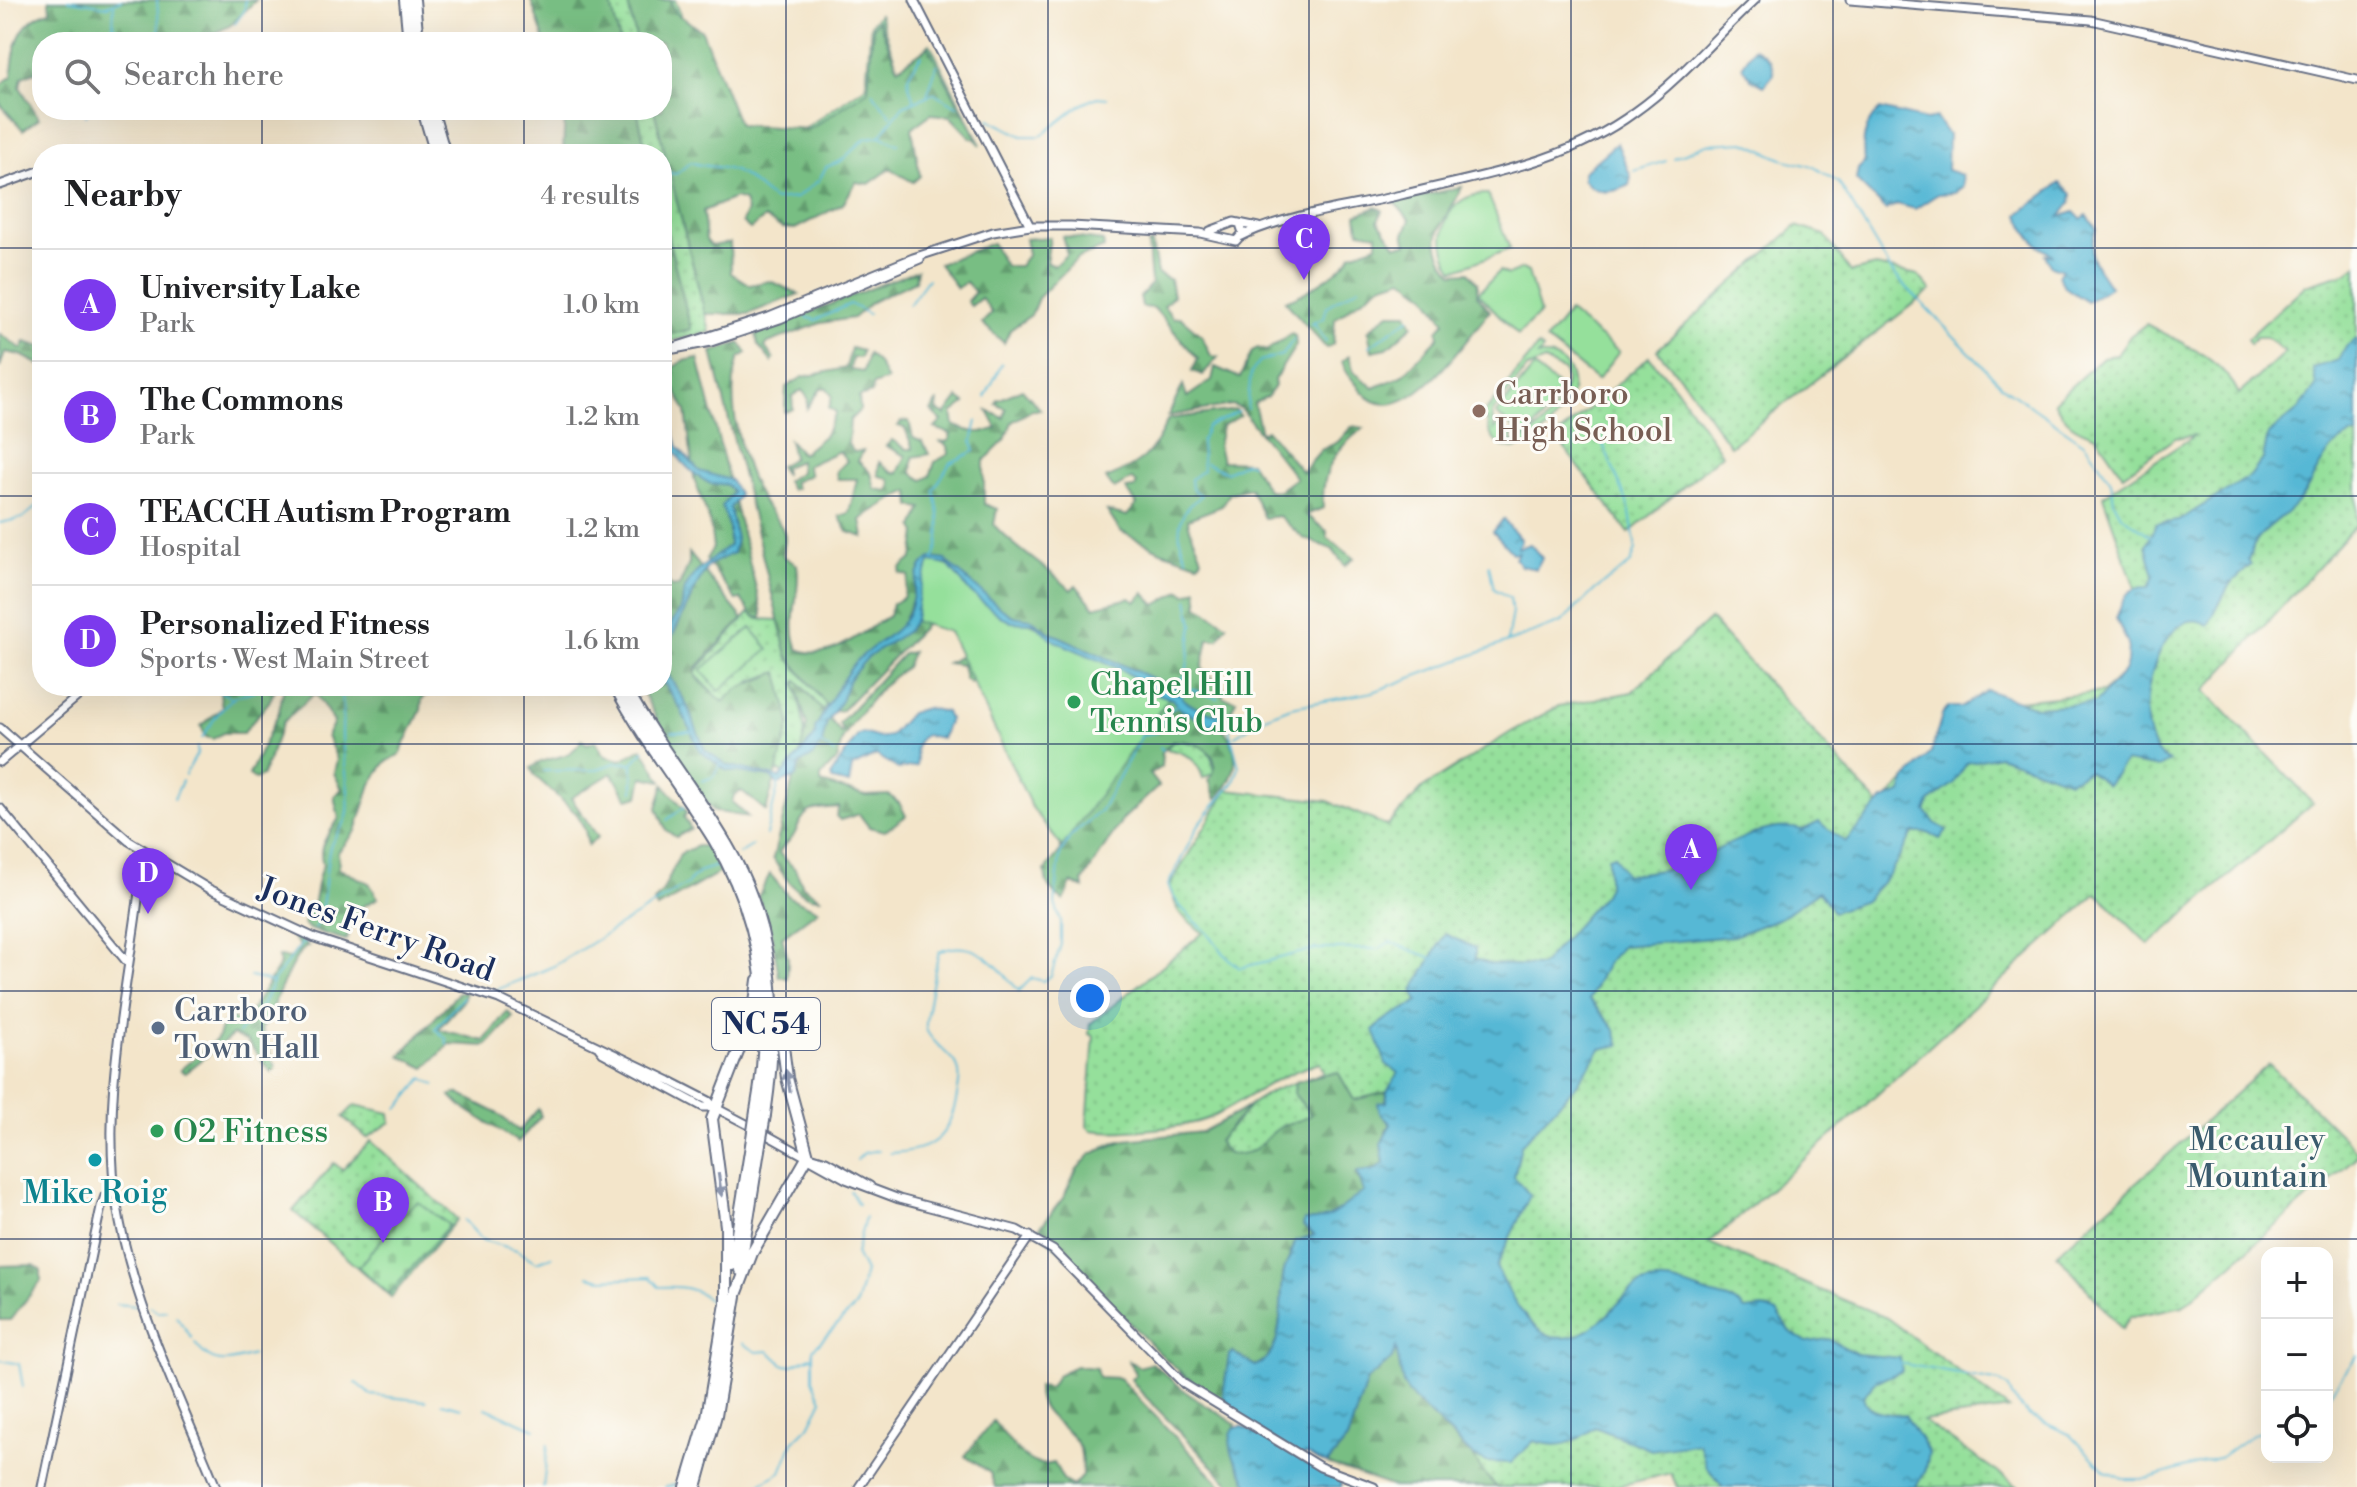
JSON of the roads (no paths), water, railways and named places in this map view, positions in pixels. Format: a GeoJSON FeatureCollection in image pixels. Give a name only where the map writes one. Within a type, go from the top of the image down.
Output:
{"type":"FeatureCollection","features":[{"type":"Feature","properties":{"kind":"highway"},"geometry":{"type":"LineString","coordinates":[[405,0],[408,32]]}},
{"type":"Feature","properties":{"kind":"highway"},"geometry":{"type":"LineString","coordinates":[[414,0],[417,32]]}},
{"type":"Feature","properties":{"kind":"highway"},"geometry":{"type":"LineString","coordinates":[[426,120],[433,144]]}},
{"type":"Feature","properties":{"kind":"highway"},"geometry":{"type":"LineString","coordinates":[[435,120],[442,144]]}},
{"type":"Feature","properties":{"kind":"highway","name":"NC 54"},"geometry":{"type":"LineString","coordinates":[[621,696],[644,737],[693,809],[729,848],[752,900],[771,974],[774,1044],[760,1113],[736,1295],[716,1415],[696,1487]]}},
{"type":"Feature","properties":{"kind":"highway","name":"NC 54"},"geometry":{"type":"LineString","coordinates":[[631,696],[710,826],[755,938],[766,1021],[760,1113]]}},
{"type":"Feature","properties":{"kind":"highway"},"geometry":{"type":"LineString","coordinates":[[726,1303],[726,1226],[712,1123],[714,1107],[754,1011],[758,990],[755,938]]}},
{"type":"Feature","properties":{"kind":"highway"},"geometry":{"type":"LineString","coordinates":[[736,1295],[752,1253],[808,1156],[787,1078],[775,980],[771,974]]}},
{"type":"Feature","properties":{"kind":"highway","name":"NC 54"},"geometry":{"type":"LineString","coordinates":[[686,1487],[707,1417],[755,1147]]}},
{"type":"Feature","properties":{"kind":"main road"},"geometry":{"type":"LineString","coordinates":[[914,0],[1030,226]]}},
{"type":"Feature","properties":{"kind":"main road"},"geometry":{"type":"LineString","coordinates":[[672,349],[749,324],[993,232],[1030,226],[1200,233],[1236,241],[1265,228],[1550,158],[1619,123],[1655,97],[1755,0]]}},
{"type":"Feature","properties":{"kind":"main road"},"geometry":{"type":"LineString","coordinates":[[1850,0],[2091,20],[2357,80]]}},
{"type":"Feature","properties":{"kind":"main road"},"geometry":{"type":"LineString","coordinates":[[0,185],[32,174]]}},
{"type":"Feature","properties":{"kind":"main road"},"geometry":{"type":"LineString","coordinates":[[1200,233],[1234,222],[1265,228]]}},
{"type":"Feature","properties":{"kind":"main road"},"geometry":{"type":"LineString","coordinates":[[1240,224],[1242,236]]}},
{"type":"Feature","properties":{"kind":"main road"},"geometry":{"type":"LineString","coordinates":[[1226,226],[1227,238]]}},
{"type":"Feature","properties":{"kind":"main road"},"geometry":{"type":"LineString","coordinates":[[672,349],[744,332],[922,258]]}},
{"type":"Feature","properties":{"kind":"main road"},"geometry":{"type":"LineString","coordinates":[[744,332],[820,296]]}},
{"type":"Feature","properties":{"kind":"main road"},"geometry":{"type":"LineString","coordinates":[[0,762],[78,696]]}},
{"type":"Feature","properties":{"kind":"main road","name":"Jones Ferry Road"},"geometry":{"type":"LineString","coordinates":[[0,728],[141,849],[222,896],[278,923],[470,987],[599,1048],[703,1107],[714,1107],[808,1156],[826,1161],[871,1188],[1030,1236],[1053,1250],[1172,1374],[1257,1431],[1320,1467],[1374,1487]]}},
{"type":"Feature","properties":{"kind":"main road"},"geometry":{"type":"LineString","coordinates":[[0,808],[127,962]]}},
{"type":"Feature","properties":{"kind":"main road"},"geometry":{"type":"LineString","coordinates":[[141,849],[140,890],[127,962],[112,1109],[115,1191],[125,1244],[144,1308],[216,1487]]}},
{"type":"Feature","properties":{"kind":"main road"},"geometry":{"type":"LineString","coordinates":[[113,945],[122,947],[130,942]]}},
{"type":"Feature","properties":{"kind":"main road"},"geometry":{"type":"LineString","coordinates":[[42,1487],[101,1207],[105,1196],[115,1191]]}},
{"type":"Feature","properties":{"kind":"main road"},"geometry":{"type":"LineString","coordinates":[[859,1487],[1030,1236]]}},
{"type":"Feature","properties":{"kind":"water"},"geometry":{"type":"Polygon","coordinates":[[[1754,48],[1772,65],[1774,74],[1764,86],[1751,79],[1742,66],[1754,48]]]}},
{"type":"Feature","properties":{"kind":"water"},"geometry":{"type":"Polygon","coordinates":[[[1880,109],[1926,120],[1936,118],[1948,135],[1947,170],[1962,175],[1963,186],[1955,193],[1938,194],[1915,209],[1897,204],[1886,210],[1856,180],[1858,169],[1864,163],[1867,127],[1880,109]]]}},
{"type":"Feature","properties":{"kind":"water"},"geometry":{"type":"Polygon","coordinates":[[[1617,143],[1631,177],[1629,185],[1610,191],[1593,188],[1583,179],[1583,172],[1617,143]]]}},
{"type":"Feature","properties":{"kind":"water"},"geometry":{"type":"Polygon","coordinates":[[[2060,183],[2072,194],[2071,202],[2060,217],[2074,212],[2081,219],[2087,215],[2096,228],[2093,260],[2110,287],[2087,302],[2065,287],[2058,276],[2062,270],[2051,266],[2045,255],[2053,255],[2032,238],[2019,214],[2060,183]]]}},
{"type":"Feature","properties":{"kind":"water"},"geometry":{"type":"Polygon","coordinates":[[[2357,338],[2357,435],[2338,443],[2330,451],[2300,499],[2258,539],[2248,560],[2251,565],[2230,584],[2208,625],[2191,621],[2175,630],[2162,648],[2152,672],[2147,699],[2147,726],[2154,748],[2169,762],[2159,768],[2125,762],[2107,785],[2088,771],[2069,781],[1999,756],[1967,763],[1953,784],[1931,801],[1926,811],[1935,823],[1947,830],[1940,839],[1928,833],[1913,833],[1889,875],[1865,901],[1833,912],[1819,891],[1780,918],[1734,936],[1622,946],[1607,963],[1589,999],[1614,1028],[1620,1045],[1601,1049],[1577,1084],[1521,1145],[1514,1177],[1530,1195],[1496,1267],[1526,1318],[1539,1330],[1552,1337],[1568,1338],[1586,1331],[1637,1286],[1665,1281],[1730,1300],[1745,1310],[1763,1308],[1778,1313],[1789,1331],[1807,1342],[1829,1339],[1857,1354],[1900,1358],[1902,1371],[1875,1382],[1863,1396],[1874,1410],[1905,1415],[1929,1453],[1926,1469],[1916,1487],[1723,1487],[1706,1466],[1699,1443],[1651,1450],[1595,1427],[1559,1445],[1534,1441],[1511,1463],[1486,1462],[1473,1456],[1409,1394],[1403,1384],[1396,1348],[1392,1359],[1367,1380],[1347,1440],[1327,1464],[1305,1454],[1303,1460],[1341,1480],[1341,1487],[1249,1487],[1232,1451],[1230,1443],[1234,1428],[1242,1426],[1281,1447],[1236,1412],[1223,1396],[1229,1355],[1232,1352],[1255,1366],[1265,1360],[1277,1338],[1284,1271],[1295,1241],[1314,1235],[1303,1226],[1304,1220],[1322,1219],[1337,1212],[1364,1192],[1357,1172],[1374,1170],[1384,1163],[1381,1144],[1391,1124],[1380,1113],[1378,1103],[1387,1102],[1387,1092],[1398,1073],[1386,1064],[1374,1030],[1383,1021],[1418,1001],[1413,990],[1445,934],[1475,948],[1475,959],[1490,964],[1541,966],[1604,894],[1608,886],[1608,857],[1614,855],[1625,875],[1663,870],[1686,864],[1759,832],[1789,827],[1803,830],[1819,822],[1845,842],[1883,800],[1901,793],[1906,779],[1931,753],[1942,715],[1949,707],[1963,707],[1987,690],[2035,707],[2095,703],[2124,672],[2128,644],[2116,618],[2130,592],[2149,587],[2154,575],[2146,546],[2156,524],[2178,521],[2250,476],[2263,459],[2268,434],[2298,410],[2316,386],[2313,368],[2339,360],[2346,347],[2357,338]]]}},
{"type":"Feature","properties":{"kind":"water"},"geometry":{"type":"Polygon","coordinates":[[[672,427],[678,447],[699,471],[730,480],[739,495],[730,508],[736,539],[733,553],[709,565],[672,637],[672,622],[681,610],[689,582],[729,545],[729,528],[722,506],[733,492],[727,485],[711,484],[686,467],[672,446],[672,427]]]}},
{"type":"Feature","properties":{"kind":"water"},"geometry":{"type":"Polygon","coordinates":[[[1503,519],[1521,540],[1518,548],[1530,544],[1542,558],[1536,569],[1521,566],[1515,558],[1518,552],[1512,553],[1493,532],[1503,519]]]}},
{"type":"Feature","properties":{"kind":"water"},"geometry":{"type":"Polygon","coordinates":[[[931,558],[945,560],[1013,616],[1031,619],[1049,632],[1176,689],[1183,699],[1194,706],[1219,714],[1216,723],[1209,725],[1124,671],[1055,641],[1033,623],[1011,622],[1000,616],[971,593],[948,565],[930,562],[919,593],[915,619],[907,631],[867,658],[849,679],[841,701],[827,722],[822,743],[812,757],[800,764],[796,777],[778,784],[770,777],[726,770],[700,751],[672,696],[672,681],[686,703],[705,750],[727,765],[780,778],[815,736],[815,728],[854,664],[894,632],[905,619],[917,577],[931,558]]]}},
{"type":"Feature","properties":{"kind":"water"},"geometry":{"type":"Polygon","coordinates":[[[926,708],[946,712],[949,719],[942,738],[925,735],[917,743],[916,766],[898,769],[876,755],[852,767],[849,784],[832,780],[831,775],[858,735],[890,736],[910,713],[926,708]]]}},
{"type":"Feature","properties":{"kind":"waterway"},"geometry":{"type":"LineString","coordinates":[[69,0],[107,6],[121,0]]}},
{"type":"Feature","properties":{"kind":"waterway"},"geometry":{"type":"LineString","coordinates":[[157,0],[159,32]]}},
{"type":"Feature","properties":{"kind":"waterway"},"geometry":{"type":"LineString","coordinates":[[235,24],[245,10],[245,0]]}},
{"type":"Feature","properties":{"kind":"waterway"},"geometry":{"type":"LineString","coordinates":[[114,4],[113,27],[119,32]]}},
{"type":"Feature","properties":{"kind":"waterway"},"geometry":{"type":"LineString","coordinates":[[914,101],[908,77],[922,55]]}},
{"type":"Feature","properties":{"kind":"waterway"},"geometry":{"type":"LineString","coordinates":[[927,95],[937,65]]}},
{"type":"Feature","properties":{"kind":"waterway"},"geometry":{"type":"LineString","coordinates":[[872,92],[891,116]]}},
{"type":"Feature","properties":{"kind":"waterway"},"geometry":{"type":"LineString","coordinates":[[672,173],[676,174],[691,162],[723,168],[745,177],[774,200],[796,198],[819,180],[826,167],[841,161],[866,138],[880,136],[903,106],[934,93],[957,106]]}},
{"type":"Feature","properties":{"kind":"waterway"},"geometry":{"type":"LineString","coordinates":[[989,119],[1022,136],[1041,136],[1079,106],[1097,97],[1107,98]]}},
{"type":"Feature","properties":{"kind":"waterway"},"geometry":{"type":"LineString","coordinates":[[881,136],[898,144]]}},
{"type":"Feature","properties":{"kind":"waterway"},"geometry":{"type":"LineString","coordinates":[[1673,158],[1707,144],[1745,142],[1782,159],[1814,167],[1839,183],[1892,272],[2002,386],[2085,444],[2111,481],[2114,502],[2121,515],[2152,537]]}},
{"type":"Feature","properties":{"kind":"waterway"},"geometry":{"type":"LineString","coordinates":[[1634,171],[1666,161]]}},
{"type":"Feature","properties":{"kind":"waterway"},"geometry":{"type":"LineString","coordinates":[[909,305],[928,279]]}},
{"type":"Feature","properties":{"kind":"waterway"},"geometry":{"type":"LineString","coordinates":[[1311,324],[1324,318],[1327,306],[1359,287]]}},
{"type":"Feature","properties":{"kind":"waterway"},"geometry":{"type":"LineString","coordinates":[[806,317],[816,320],[850,304],[868,314]]}},
{"type":"Feature","properties":{"kind":"waterway"},"geometry":{"type":"LineString","coordinates":[[1369,346],[1410,318]]}},
{"type":"Feature","properties":{"kind":"waterway"},"geometry":{"type":"LineString","coordinates":[[1314,324],[1326,341]]}},
{"type":"Feature","properties":{"kind":"waterway"},"geometry":{"type":"LineString","coordinates":[[1247,409],[1251,373],[1260,361],[1282,355],[1294,339]]}},
{"type":"Feature","properties":{"kind":"waterway"},"geometry":{"type":"LineString","coordinates":[[985,397],[1002,364]]}},
{"type":"Feature","properties":{"kind":"waterway"},"geometry":{"type":"LineString","coordinates":[[1187,558],[1180,539],[1180,526],[1187,508],[1201,495],[1192,489],[1191,479],[1203,470],[1201,442],[1207,427],[1238,412]]}},
{"type":"Feature","properties":{"kind":"waterway"},"geometry":{"type":"LineString","coordinates":[[933,560],[940,525],[934,490],[950,463],[975,451],[972,442],[977,421]]}},
{"type":"Feature","properties":{"kind":"waterway"},"geometry":{"type":"LineString","coordinates":[[1235,736],[1265,717],[1291,707],[1373,692],[1562,622],[1595,590],[1631,563],[1636,549],[1629,507],[1600,437]]}},
{"type":"Feature","properties":{"kind":"waterway"},"geometry":{"type":"LineString","coordinates":[[1206,463],[1226,472],[1246,462],[1251,464]]}},
{"type":"Feature","properties":{"kind":"waterway"},"geometry":{"type":"LineString","coordinates":[[0,523],[23,518],[32,510]]}},
{"type":"Feature","properties":{"kind":"waterway"},"geometry":{"type":"LineString","coordinates":[[1489,565],[1494,589],[1510,598],[1512,612],[1507,642]]}},
{"type":"Feature","properties":{"kind":"waterway"},"geometry":{"type":"LineString","coordinates":[[1170,688],[1186,675],[1193,624],[1188,599]]}},
{"type":"Feature","properties":{"kind":"waterway"},"geometry":{"type":"LineString","coordinates":[[1180,696],[1187,688],[1218,698]]}},
{"type":"Feature","properties":{"kind":"waterway"},"geometry":{"type":"LineString","coordinates":[[228,696],[233,699]]}},
{"type":"Feature","properties":{"kind":"waterway"},"geometry":{"type":"LineString","coordinates":[[202,738],[216,716],[236,696]]}},
{"type":"Feature","properties":{"kind":"waterway"},"geometry":{"type":"LineString","coordinates":[[315,929],[323,900],[331,845],[348,813],[341,696]]}},
{"type":"Feature","properties":{"kind":"waterway"},"geometry":{"type":"LineString","coordinates":[[890,1153],[917,1149],[937,1140],[954,1110],[958,1070],[926,1029],[939,952],[952,948],[975,951],[994,963],[1019,991],[1032,978],[1043,981],[1051,976],[1061,944],[1061,921],[1055,904],[1060,855],[1070,837],[1101,810],[1142,735],[1157,732],[1164,714],[1177,705]]}},
{"type":"Feature","properties":{"kind":"waterway"},"geometry":{"type":"LineString","coordinates":[[1216,717],[1226,717],[1239,767],[1234,782],[1199,824],[1168,885],[1184,910],[1240,968],[1315,949],[1378,949],[1390,942],[1432,958]]}},
{"type":"Feature","properties":{"kind":"waterway"},"geometry":{"type":"LineString","coordinates":[[672,732],[691,732]]}},
{"type":"Feature","properties":{"kind":"waterway"},"geometry":{"type":"LineString","coordinates":[[819,743],[835,753]]}},
{"type":"Feature","properties":{"kind":"waterway"},"geometry":{"type":"LineString","coordinates":[[185,775],[197,754],[197,747]]}},
{"type":"Feature","properties":{"kind":"waterway"},"geometry":{"type":"LineString","coordinates":[[1160,747],[1163,750]]}},
{"type":"Feature","properties":{"kind":"waterway"},"geometry":{"type":"LineString","coordinates":[[544,771],[594,770],[615,763],[633,763],[645,750]]}},
{"type":"Feature","properties":{"kind":"waterway"},"geometry":{"type":"LineString","coordinates":[[633,764],[633,791]]}},
{"type":"Feature","properties":{"kind":"waterway"},"geometry":{"type":"LineString","coordinates":[[702,781],[713,777],[721,764]]}},
{"type":"Feature","properties":{"kind":"waterway"},"geometry":{"type":"LineString","coordinates":[[174,799],[182,781]]}},
{"type":"Feature","properties":{"kind":"waterway"},"geometry":{"type":"LineString","coordinates":[[766,835],[779,782]]}},
{"type":"Feature","properties":{"kind":"waterway"},"geometry":{"type":"LineString","coordinates":[[667,820],[684,807]]}},
{"type":"Feature","properties":{"kind":"waterway"},"geometry":{"type":"LineString","coordinates":[[739,854],[752,846]]}},
{"type":"Feature","properties":{"kind":"waterway"},"geometry":{"type":"LineString","coordinates":[[496,990],[554,966],[687,884],[700,871],[717,866]]}},
{"type":"Feature","properties":{"kind":"waterway"},"geometry":{"type":"LineString","coordinates":[[238,1033],[259,1012],[274,980],[302,943],[307,942]]}},
{"type":"Feature","properties":{"kind":"waterway"},"geometry":{"type":"LineString","coordinates":[[250,977],[272,982]]}},
{"type":"Feature","properties":{"kind":"waterway"},"geometry":{"type":"LineString","coordinates":[[447,1045],[446,1038],[435,1029],[463,997]]}},
{"type":"Feature","properties":{"kind":"waterway"},"geometry":{"type":"LineString","coordinates":[[398,1109],[423,1078],[435,1085]]}},
{"type":"Feature","properties":{"kind":"waterway"},"geometry":{"type":"LineString","coordinates":[[857,1160],[864,1153],[879,1150]]}},
{"type":"Feature","properties":{"kind":"waterway"},"geometry":{"type":"LineString","coordinates":[[850,1191],[858,1204]]}},
{"type":"Feature","properties":{"kind":"waterway"},"geometry":{"type":"LineString","coordinates":[[754,1487],[781,1472],[793,1442],[809,1426],[822,1400],[813,1380],[813,1349],[856,1306],[865,1272],[856,1254],[865,1217]]}},
{"type":"Feature","properties":{"kind":"waterway"},"geometry":{"type":"LineString","coordinates":[[464,1220],[482,1240],[517,1250],[536,1262],[552,1257]]}},
{"type":"Feature","properties":{"kind":"waterway"},"geometry":{"type":"LineString","coordinates":[[588,1276],[602,1279],[650,1277],[659,1287],[696,1291],[715,1306]]}},
{"type":"Feature","properties":{"kind":"waterway"},"geometry":{"type":"LineString","coordinates":[[116,1304],[137,1306]]}},
{"type":"Feature","properties":{"kind":"waterway"},"geometry":{"type":"LineString","coordinates":[[150,1306],[158,1312],[166,1310]]}},
{"type":"Feature","properties":{"kind":"waterway"},"geometry":{"type":"LineString","coordinates":[[176,1316],[192,1338]]}},
{"type":"Feature","properties":{"kind":"waterway"},"geometry":{"type":"LineString","coordinates":[[195,1343],[207,1356],[221,1361],[253,1355]]}},
{"type":"Feature","properties":{"kind":"waterway"},"geometry":{"type":"LineString","coordinates":[[742,1343],[757,1352],[769,1351],[788,1366],[811,1357]]}},
{"type":"Feature","properties":{"kind":"waterway"},"geometry":{"type":"LineString","coordinates":[[2331,1391],[2357,1356]]}},
{"type":"Feature","properties":{"kind":"waterway"},"geometry":{"type":"LineString","coordinates":[[0,1360],[19,1364],[23,1387]]}},
{"type":"Feature","properties":{"kind":"waterway"},"geometry":{"type":"LineString","coordinates":[[1899,1363],[2000,1382],[2009,1388],[2012,1397],[2030,1416],[2071,1435],[2105,1471],[2123,1479],[2146,1479],[2221,1457],[2261,1431]]}},
{"type":"Feature","properties":{"kind":"waterway"},"geometry":{"type":"LineString","coordinates":[[356,1383],[371,1395],[426,1401]]}},
{"type":"Feature","properties":{"kind":"waterway"},"geometry":{"type":"LineString","coordinates":[[442,1403],[461,1408]]}},
{"type":"Feature","properties":{"kind":"waterway"},"geometry":{"type":"LineString","coordinates":[[486,1408],[535,1429]]}},
{"type":"Feature","properties":{"kind":"waterway"},"geometry":{"type":"LineString","coordinates":[[543,1487],[548,1445]]}},
{"type":"Feature","properties":{"kind":"waterway"},"geometry":{"type":"LineString","coordinates":[[665,1487],[677,1484]]}},
{"type":"Feature","properties":{"kind":"place","name":"TEACCH Autism Program"},"geometry":{"type":"Point","coordinates":[1304,280]}},
{"type":"Feature","properties":{"kind":"place","name":"Carrboro High School"},"geometry":{"type":"Point","coordinates":[1479,411]}},
{"type":"Feature","properties":{"kind":"place","name":"Chapel Hill Tennis Club"},"geometry":{"type":"Point","coordinates":[1074,702]}},
{"type":"Feature","properties":{"kind":"place","name":"University Lake"},"geometry":{"type":"Point","coordinates":[1691,890]}},
{"type":"Feature","properties":{"kind":"place","name":"Personalized Fitness"},"geometry":{"type":"Point","coordinates":[148,914]}},
{"type":"Feature","properties":{"kind":"place","name":"Carrboro Town Hall"},"geometry":{"type":"Point","coordinates":[158,1028]}},
{"type":"Feature","properties":{"kind":"place","name":"O2 Fitness"},"geometry":{"type":"Point","coordinates":[157,1131]}},
{"type":"Feature","properties":{"kind":"place","name":"Mike Roig"},"geometry":{"type":"Point","coordinates":[95,1160]}},
{"type":"Feature","properties":{"kind":"place","name":"The Commons"},"geometry":{"type":"Point","coordinates":[383,1243]}},
{"type":"Feature","properties":{"kind":"park label","name":"Mccauley Mountain"},"geometry":{"type":"Point","coordinates":[2257,1158]}}]}
